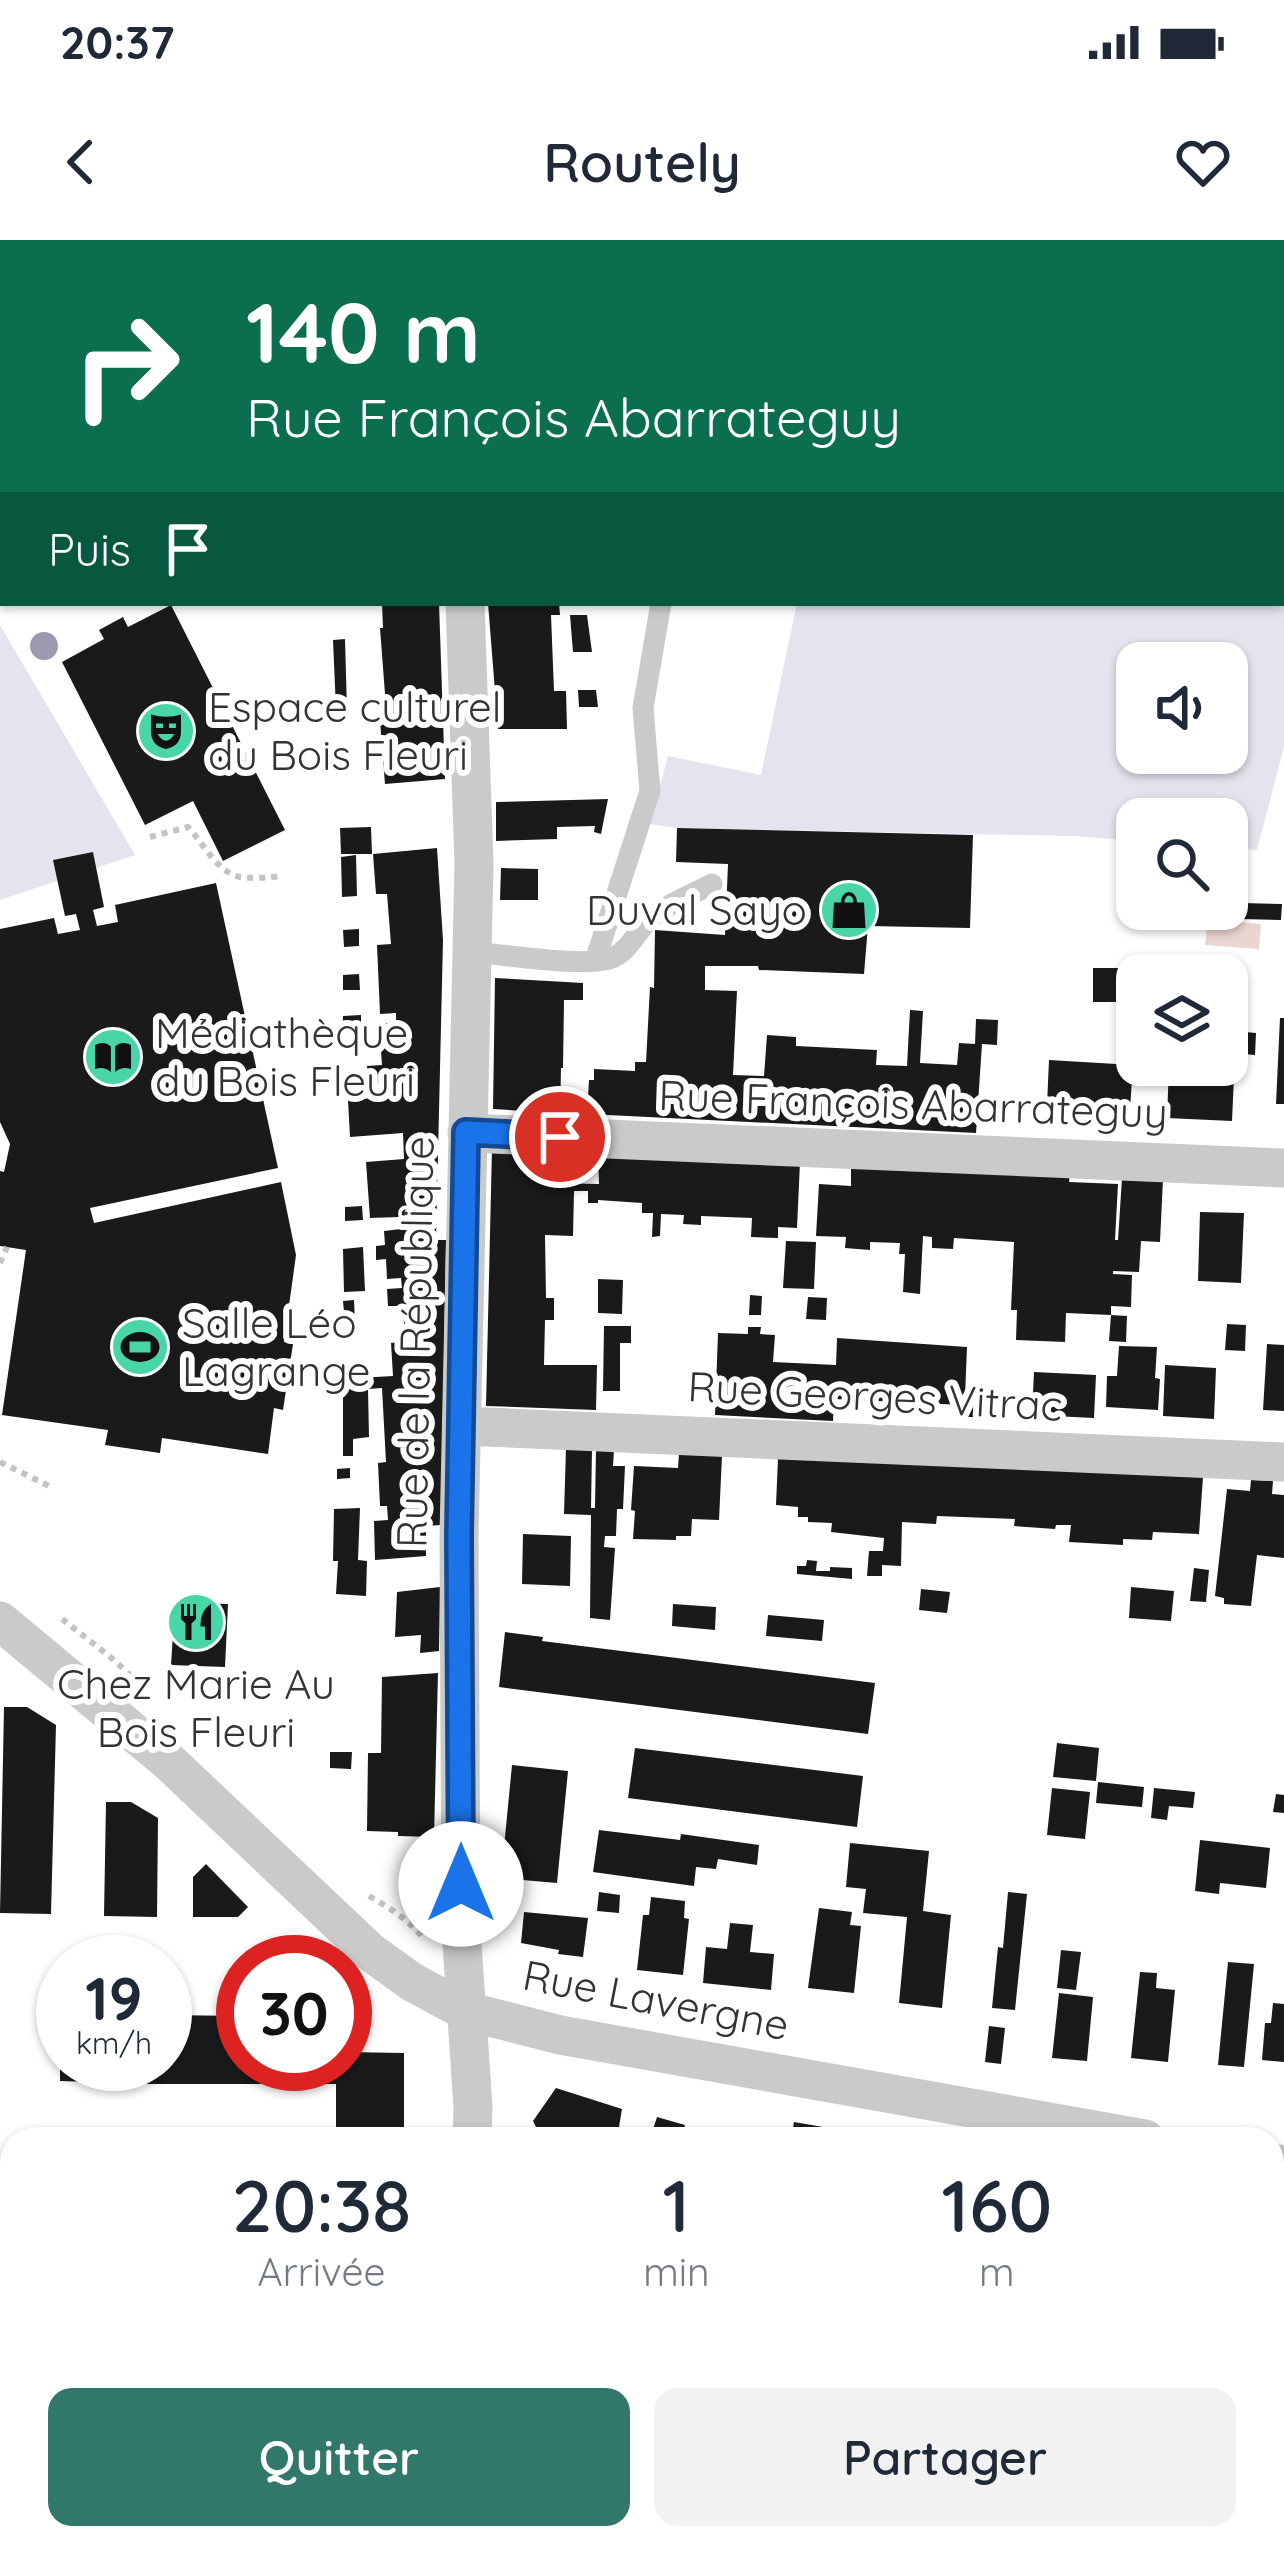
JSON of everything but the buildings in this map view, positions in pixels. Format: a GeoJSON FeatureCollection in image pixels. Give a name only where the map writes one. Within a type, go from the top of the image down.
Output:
{"type":"FeatureCollection","features":[{"type":"Feature","properties":{"kind":"street","name":"Rue de la République"},"geometry":{"type":"LineString","coordinates":[[465,606],[474,863],[459,1556],[461,1929],[472,2127]]}},
{"type":"Feature","properties":{"kind":"street","name":"Rue François Abarrateguy"},"geometry":{"type":"LineString","coordinates":[[466,1132],[1284,1168]]}},
{"type":"Feature","properties":{"kind":"street","name":"Rue Georges Vitrac"},"geometry":{"type":"LineString","coordinates":[[462,1426],[1284,1462]]}},
{"type":"Feature","properties":{"kind":"street","name":"Rue Lavergne"},"geometry":{"type":"LineString","coordinates":[[0,1621],[168,1762],[369,1952],[466,2011],[560,2035],[1028,2127]]}},
{"type":"Feature","properties":{"kind":"lane"},"geometry":{"type":"LineString","coordinates":[[595,961],[650,790],[643,708],[660,606]]}},
{"type":"Feature","properties":{"kind":"lane"},"geometry":{"type":"LineString","coordinates":[[471,952],[611,959],[657,913],[712,884]]}},
{"type":"Feature","properties":{"kind":"path"},"geometry":{"type":"LineString","coordinates":[[150,837],[188,826],[220,868],[239,877],[283,877]]}},
{"type":"Feature","properties":{"kind":"path"},"geometry":{"type":"LineString","coordinates":[[0,1263],[7,1247]]}},
{"type":"Feature","properties":{"kind":"path"},"geometry":{"type":"LineString","coordinates":[[0,1462],[51,1487]]}},
{"type":"Feature","properties":{"kind":"shaded area"},"geometry":{"type":"Polygon","coordinates":[[[796,606],[1284,606],[1284,747],[1257,850],[1248,849],[1248,798],[1116,798],[1116,839],[650,824],[668,756],[761,775],[796,606]]]}},
{"type":"Feature","properties":{"kind":"shaded area"},"geometry":{"type":"Polygon","coordinates":[[[0,625],[135,855],[0,900],[0,625]]]}},
{"type":"Feature","properties":{"kind":"shaded area"},"geometry":{"type":"Polygon","coordinates":[[[1248,923],[1261,924],[1259,949],[1205,945],[1207,930],[1248,930],[1248,923]]]}},
{"type":"Feature","properties":{"kind":"place","name":"Espace culturel du Bois Fleuri"},"geometry":{"type":"Point","coordinates":[166,731]}},
{"type":"Feature","properties":{"kind":"place","name":"Duval Sayo"},"geometry":{"type":"Point","coordinates":[849,910]}},
{"type":"Feature","properties":{"kind":"place","name":"Médiathèque du Bois Fleuri"},"geometry":{"type":"Point","coordinates":[113,1057]}},
{"type":"Feature","properties":{"kind":"place","name":"Salle Léo Lagrange"},"geometry":{"type":"Point","coordinates":[140,1347]}},
{"type":"Feature","properties":{"kind":"place","name":"Chez Marie Au Bois Fleuri"},"geometry":{"type":"Point","coordinates":[196,1622]}},
{"type":"Feature","properties":{"kind":"route"},"geometry":{"type":"LineString","coordinates":[[461,1884],[459,1535],[466,1132],[560,1137]]}}]}
